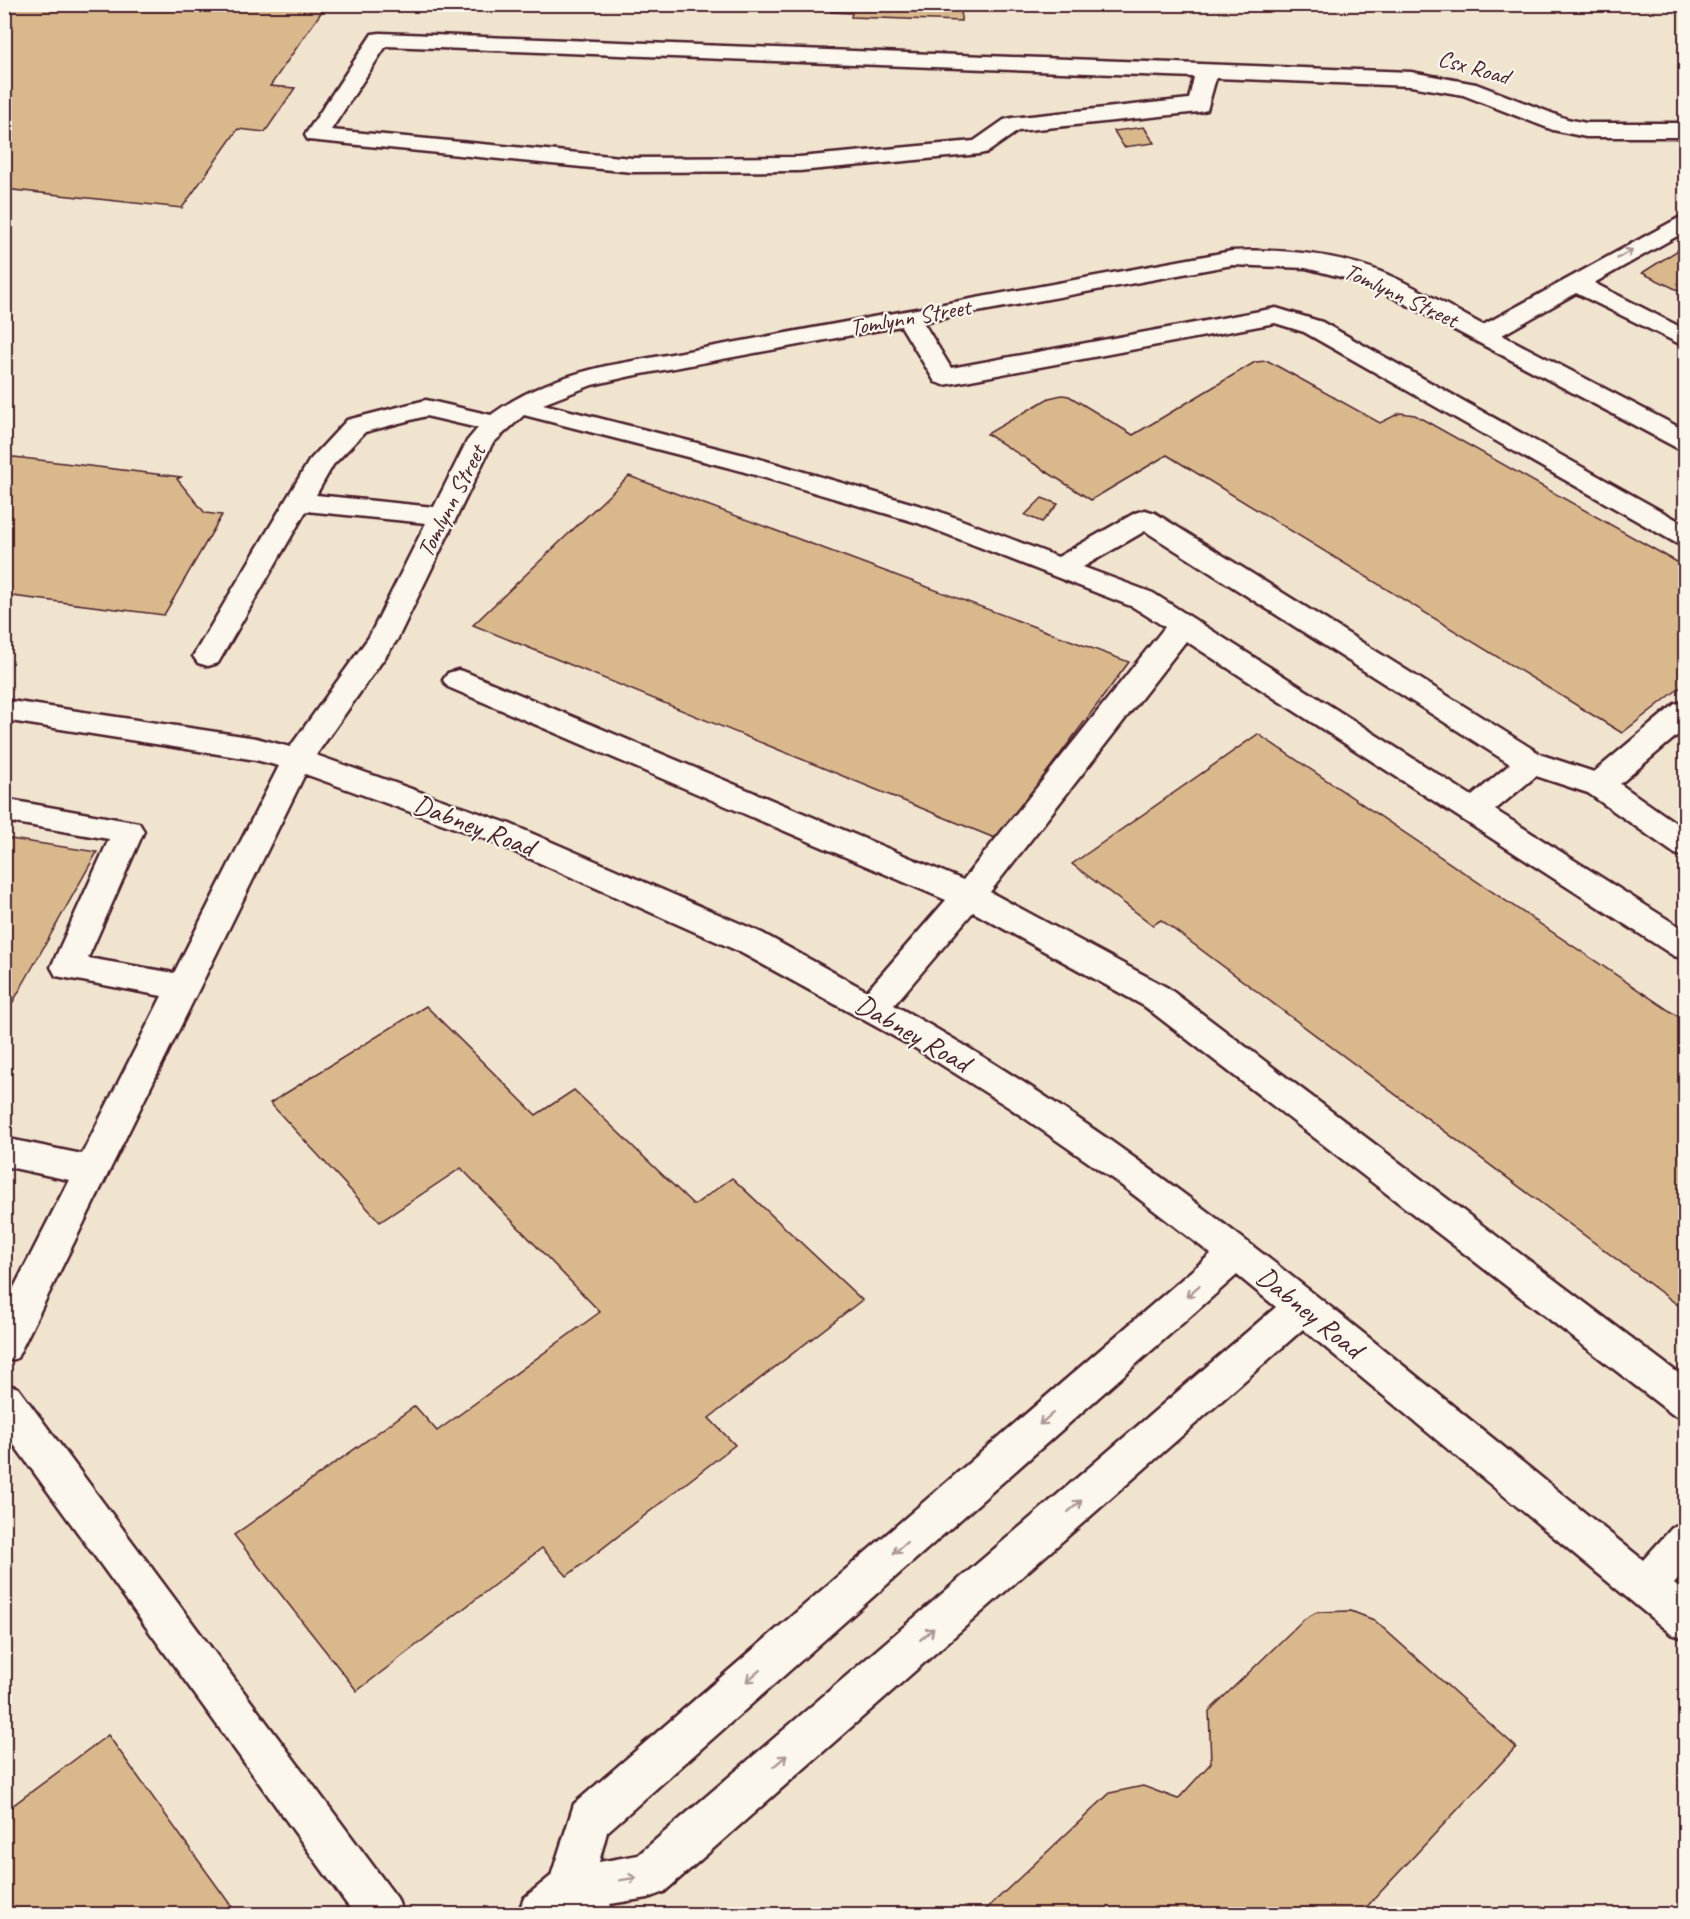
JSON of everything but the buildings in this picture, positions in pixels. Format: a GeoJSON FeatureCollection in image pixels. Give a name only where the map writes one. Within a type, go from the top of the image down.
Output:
{"type":"FeatureCollection","features":[{"type":"Feature","properties":{"kind":"street","name":"Csx Road"},"geometry":{"type":"LineString","coordinates":[[1206,72],[1199,105],[1012,125],[980,147],[902,152],[800,164],[632,165],[316,135],[380,39],[1411,79],[1468,88],[1561,125],[1586,130],[1686,130]]}},
{"type":"Feature","properties":{"kind":"street"},"geometry":{"type":"LineString","coordinates":[[1484,335],[1686,221]]}},
{"type":"Feature","properties":{"kind":"street","name":"Tomlynn Street"},"geometry":{"type":"LineString","coordinates":[[4,1347],[297,760],[382,640],[480,441],[494,424],[529,399],[580,379],[1232,258],[1268,256],[1334,264],[1366,275],[1686,442]]}},
{"type":"Feature","properties":{"kind":"street"},"geometry":{"type":"LineString","coordinates":[[1574,283],[1686,340]]}},
{"type":"Feature","properties":{"kind":"street"},"geometry":{"type":"LineString","coordinates":[[908,317],[944,377],[1276,315],[1313,327],[1686,537]]}},
{"type":"Feature","properties":{"kind":"street"},"geometry":{"type":"LineString","coordinates":[[519,406],[747,464],[928,517],[1143,600],[1686,947]]}},
{"type":"Feature","properties":{"kind":"street"},"geometry":{"type":"LineString","coordinates":[[208,656],[322,461],[356,426],[426,408],[494,424]]}},
{"type":"Feature","properties":{"kind":"street"},"geometry":{"type":"LineString","coordinates":[[297,502],[443,516]]}},
{"type":"Feature","properties":{"kind":"street"},"geometry":{"type":"LineString","coordinates":[[1060,568],[1145,519],[1531,763],[1599,785],[1686,846]]}},
{"type":"Feature","properties":{"kind":"street"},"geometry":{"type":"LineString","coordinates":[[872,1008],[969,895],[1182,626]]}},
{"type":"Feature","properties":{"kind":"street"},"geometry":{"type":"LineString","coordinates":[[458,680],[969,895],[1156,997],[1686,1402]]}},
{"type":"Feature","properties":{"kind":"street","name":"Dabney Road"},"geometry":{"type":"LineString","coordinates":[[4,710],[256,749],[297,760],[499,832],[750,942],[872,1008],[927,1038],[1022,1098],[1130,1172],[1304,1306],[1686,1620]]}},
{"type":"Feature","properties":{"kind":"street"},"geometry":{"type":"LineString","coordinates":[[1599,785],[1686,711]]}},
{"type":"Feature","properties":{"kind":"street"},"geometry":{"type":"LineString","coordinates":[[1473,812],[1531,763]]}},
{"type":"Feature","properties":{"kind":"street"},"geometry":{"type":"LineString","coordinates":[[4,810],[128,831],[68,967],[184,987]]}},
{"type":"Feature","properties":{"kind":"street"},"geometry":{"type":"LineString","coordinates":[[4,1152],[93,1171]]}},
{"type":"Feature","properties":{"kind":"street"},"geometry":{"type":"LineString","coordinates":[[567,1906],[589,1819],[1237,1253]]}},
{"type":"Feature","properties":{"kind":"street"},"geometry":{"type":"LineString","coordinates":[[567,1906],[648,1876],[1304,1306]]}},
{"type":"Feature","properties":{"kind":"street"},"geometry":{"type":"LineString","coordinates":[[4,1400],[381,1914]]}},
{"type":"Feature","properties":{"kind":"street"},"geometry":{"type":"LineString","coordinates":[[1646,1587],[1686,1541]]}},
{"type":"Feature","properties":{"kind":"shaded area"},"geometry":{"type":"Polygon","coordinates":[[[5,5],[1685,5],[1685,1914],[5,1914],[5,5]]]}}]}
